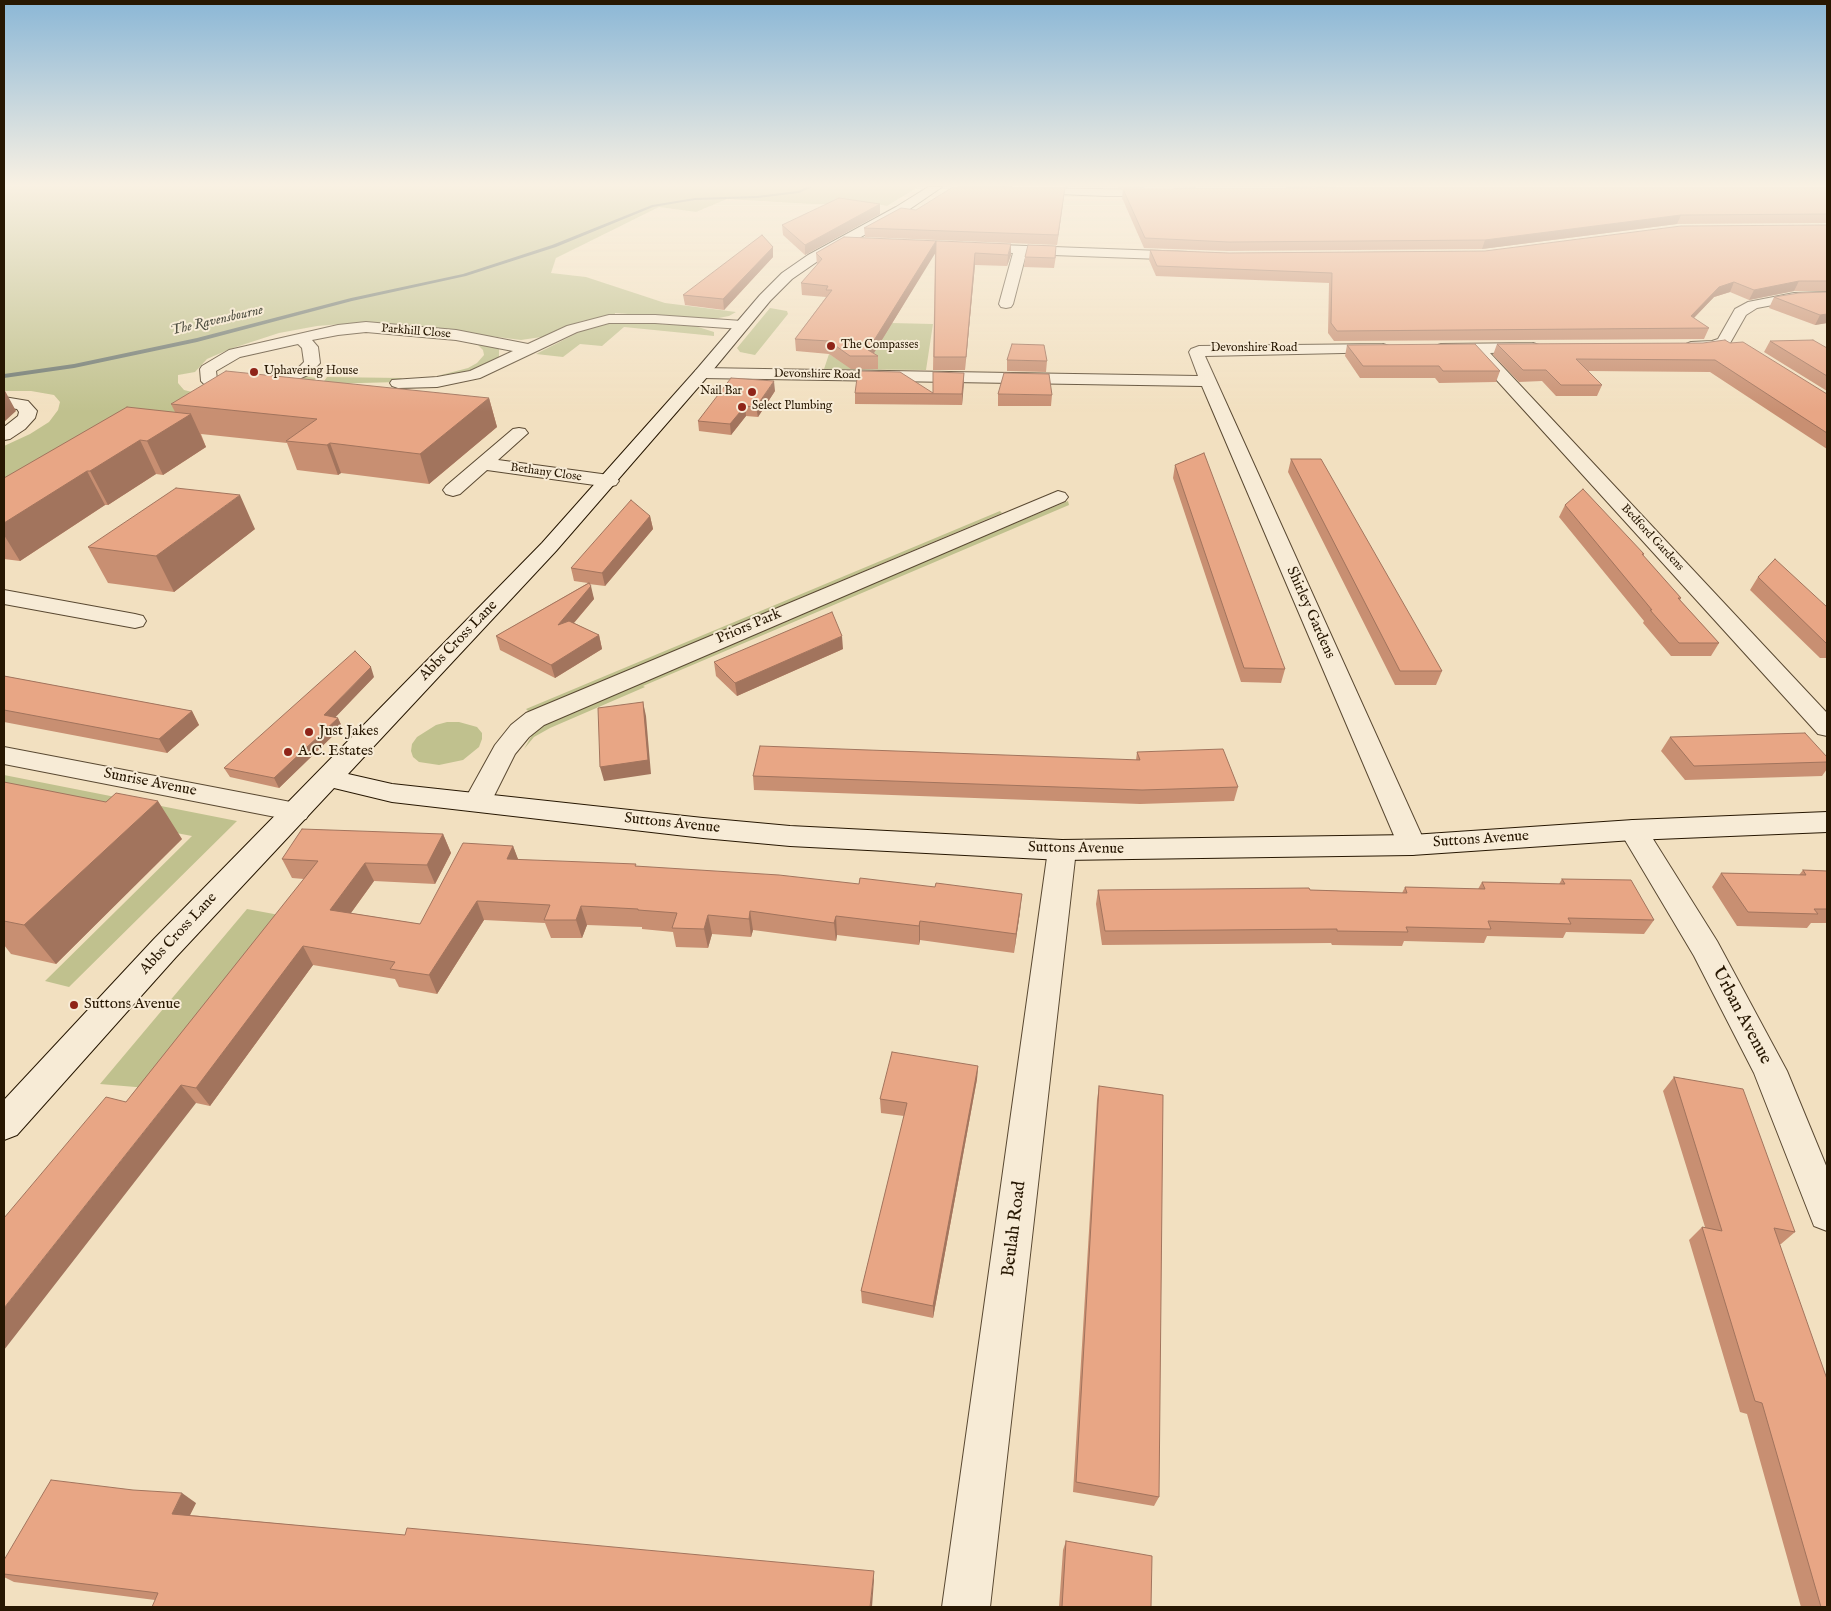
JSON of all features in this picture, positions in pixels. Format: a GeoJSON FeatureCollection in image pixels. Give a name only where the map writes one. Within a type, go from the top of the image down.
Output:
{"type":"FeatureCollection","features":[{"type":"Feature","properties":{"kind":"street","name":"Abbs Cross Lane"},"geometry":{"type":"LineString","coordinates":[[4,1124],[165,948],[549,547],[702,374],[765,298],[788,276],[809,262]]}},
{"type":"Feature","properties":{"kind":"street"},"geometry":{"type":"LineString","coordinates":[[1006,304],[1018,262]]}},
{"type":"Feature","properties":{"kind":"street"},"geometry":{"type":"LineString","coordinates":[[1724,342],[1740,312],[1753,304],[1794,297],[1827,296]]}},
{"type":"Feature","properties":{"kind":"street"},"geometry":{"type":"LineString","coordinates":[[398,383],[437,382],[474,375],[582,325],[609,318],[742,325]]}},
{"type":"Feature","properties":{"kind":"street","name":"Parkhill Close"},"geometry":{"type":"LineString","coordinates":[[302,339],[310,347],[312,363],[304,371],[294,376],[255,386],[215,385],[209,382],[208,369],[235,353],[338,330],[366,327],[456,335],[530,348]]}},
{"type":"Feature","properties":{"kind":"street"},"geometry":{"type":"LineString","coordinates":[[1678,347],[1714,346],[1724,342],[1743,348]]}},
{"type":"Feature","properties":{"kind":"street"},"geometry":{"type":"LineString","coordinates":[[1429,349],[1544,348]]}},
{"type":"Feature","properties":{"kind":"street","name":"Devonshire Road"},"geometry":{"type":"LineString","coordinates":[[702,374],[1208,381],[1197,356],[1199,351],[1400,349]]}},
{"type":"Feature","properties":{"kind":"street","name":"Bedford Gardens"},"geometry":{"type":"LineString","coordinates":[[1477,349],[1827,728]]}},
{"type":"Feature","properties":{"kind":"street","name":"Shirley Gardens"},"geometry":{"type":"LineString","coordinates":[[1208,381],[1412,845]]}},
{"type":"Feature","properties":{"kind":"street"},"geometry":{"type":"LineString","coordinates":[[4,402],[22,405],[28,411],[26,418],[4,435]]}},
{"type":"Feature","properties":{"kind":"street","name":"Bethany Close"},"geometry":{"type":"LineString","coordinates":[[453,490],[519,433]]}},
{"type":"Feature","properties":{"kind":"street","name":"Bethany Close"},"geometry":{"type":"LineString","coordinates":[[483,464],[609,481]]}},
{"type":"Feature","properties":{"kind":"street","name":"Priors Park"},"geometry":{"type":"LineString","coordinates":[[478,801],[504,751],[520,731],[535,718],[1058,497]]}},
{"type":"Feature","properties":{"kind":"street"},"geometry":{"type":"LineString","coordinates":[[4,597],[135,621]]}},
{"type":"Feature","properties":{"kind":"street","name":"Sunrise Avenue"},"geometry":{"type":"LineString","coordinates":[[4,755],[296,812]]}},
{"type":"Feature","properties":{"kind":"street","name":"Suttons Avenue"},"geometry":{"type":"LineString","coordinates":[[329,778],[392,793],[790,836],[1062,850],[1412,845],[1633,830],[1827,822]]}},
{"type":"Feature","properties":{"kind":"street","name":"Urban Avenue"},"geometry":{"type":"LineString","coordinates":[[1633,830],[1706,950],[1770,1071],[1827,1213]]}},
{"type":"Feature","properties":{"kind":"street","name":"Beulah Road"},"geometry":{"type":"LineString","coordinates":[[966,1607],[1062,850]]}},
{"type":"Feature","properties":{"kind":"green space"},"geometry":{"type":"Polygon","coordinates":[[[4,262],[555,262],[551,273],[586,277],[665,303],[736,312],[729,316],[708,320],[615,313],[615,315],[582,321],[548,336],[521,340],[355,323],[317,326],[279,333],[230,349],[207,359],[195,372],[178,375],[178,383],[184,390],[196,393],[303,376],[316,378],[311,385],[4,481],[4,446],[30,434],[49,422],[58,410],[60,402],[54,395],[31,391],[4,391],[4,262]]]}},
{"type":"Feature","properties":{"kind":"green space"},"geometry":{"type":"Polygon","coordinates":[[[770,308],[787,311],[788,314],[755,355],[740,352],[737,348],[770,308]]]}},
{"type":"Feature","properties":{"kind":"green space"},"geometry":{"type":"Polygon","coordinates":[[[627,322],[695,326],[714,332],[714,336],[624,327],[602,346],[580,344],[563,357],[536,354],[585,329],[608,323],[627,322]]]}},
{"type":"Feature","properties":{"kind":"green space"},"geometry":{"type":"Polygon","coordinates":[[[892,323],[933,324],[926,370],[824,369],[829,354],[840,361],[892,323]]]}},
{"type":"Feature","properties":{"kind":"green space"},"geometry":{"type":"Polygon","coordinates":[[[460,341],[495,346],[499,349],[499,357],[467,372],[437,376],[468,368],[477,363],[484,355],[483,350],[478,345],[460,341]]]}},
{"type":"Feature","properties":{"kind":"green space"},"geometry":{"type":"Polygon","coordinates":[[[327,377],[402,378],[399,382],[322,384],[327,377]]]}},
{"type":"Feature","properties":{"kind":"green space"},"geometry":{"type":"Polygon","coordinates":[[[1068,501],[1069,505],[643,686],[645,687],[550,728],[534,737],[524,749],[536,728],[565,712],[1068,501]]]}},
{"type":"Feature","properties":{"kind":"green space"},"geometry":{"type":"Polygon","coordinates":[[[1000,511],[1002,513],[529,712],[526,709],[1000,511]]]}},
{"type":"Feature","properties":{"kind":"green space"},"geometry":{"type":"Polygon","coordinates":[[[447,722],[459,722],[477,727],[482,733],[479,747],[463,760],[439,765],[419,762],[413,757],[411,751],[412,744],[417,737],[436,725],[447,722]]]}},
{"type":"Feature","properties":{"kind":"green space"},"geometry":{"type":"Polygon","coordinates":[[[4,775],[237,821],[69,987],[45,981],[192,836],[4,800],[4,775]]]}},
{"type":"Feature","properties":{"kind":"green space"},"geometry":{"type":"Polygon","coordinates":[[[247,909],[290,917],[159,1089],[100,1084],[247,909]]]}},
{"type":"Feature","properties":{"kind":"building"},"geometry":{"type":"Polygon","coordinates":[[[726,262],[758,262],[723,299],[683,295],[726,262]]]}},
{"type":"Feature","properties":{"kind":"building"},"geometry":{"type":"Polygon","coordinates":[[[819,262],[923,262],[868,350],[878,356],[850,356],[829,341],[795,339],[832,290],[826,290],[828,286],[801,283],[819,262]]]}},
{"type":"Feature","properties":{"kind":"building"},"geometry":{"type":"Polygon","coordinates":[[[936,262],[974,262],[966,357],[934,357],[936,262]]]}},
{"type":"Feature","properties":{"kind":"building"},"geometry":{"type":"Polygon","coordinates":[[[1155,262],[1827,262],[1827,281],[1799,281],[1754,290],[1734,282],[1719,287],[1691,316],[1709,328],[1337,331],[1331,323],[1332,273],[1157,266],[1155,262]]]}},
{"type":"Feature","properties":{"kind":"building"},"geometry":{"type":"Polygon","coordinates":[[[1827,292],[1827,314],[1820,315],[1774,297],[1799,293],[1827,292]]]}},
{"type":"Feature","properties":{"kind":"building"},"geometry":{"type":"Polygon","coordinates":[[[1725,340],[1730,343],[1743,342],[1827,394],[1827,433],[1715,360],[1576,359],[1602,385],[1561,385],[1546,370],[1523,370],[1497,344],[1703,343],[1725,340]]]}},
{"type":"Feature","properties":{"kind":"building"},"geometry":{"type":"Polygon","coordinates":[[[1813,340],[1827,348],[1827,376],[1770,341],[1813,340]]]}},
{"type":"Feature","properties":{"kind":"building"},"geometry":{"type":"Polygon","coordinates":[[[1012,344],[1044,345],[1047,361],[1007,360],[1012,344]]]}},
{"type":"Feature","properties":{"kind":"building"},"geometry":{"type":"Polygon","coordinates":[[[1475,344],[1500,371],[1443,371],[1439,366],[1363,366],[1347,345],[1475,344]]]}},
{"type":"Feature","properties":{"kind":"building"},"geometry":{"type":"Polygon","coordinates":[[[226,371],[489,398],[420,454],[330,443],[327,445],[286,441],[317,419],[171,404],[226,371]]]}},
{"type":"Feature","properties":{"kind":"building"},"geometry":{"type":"Polygon","coordinates":[[[858,371],[900,372],[933,393],[933,372],[964,373],[962,394],[855,393],[858,371]]]}},
{"type":"Feature","properties":{"kind":"building"},"geometry":{"type":"Polygon","coordinates":[[[1004,373],[1049,374],[1052,395],[998,394],[1004,373]]]}},
{"type":"Feature","properties":{"kind":"building"},"geometry":{"type":"Polygon","coordinates":[[[731,378],[774,381],[756,407],[745,406],[730,424],[698,421],[731,378]]]}},
{"type":"Feature","properties":{"kind":"building"},"geometry":{"type":"Polygon","coordinates":[[[127,407],[191,414],[147,441],[140,440],[4,523],[4,478],[127,407]]]}},
{"type":"Feature","properties":{"kind":"building"},"geometry":{"type":"Polygon","coordinates":[[[1204,453],[1285,669],[1244,668],[1175,465],[1204,453]]]}},
{"type":"Feature","properties":{"kind":"building"},"geometry":{"type":"Polygon","coordinates":[[[1291,459],[1321,459],[1442,671],[1400,671],[1291,459]]]}},
{"type":"Feature","properties":{"kind":"building"},"geometry":{"type":"Polygon","coordinates":[[[176,488],[240,495],[156,556],[88,547],[176,488]]]}},
{"type":"Feature","properties":{"kind":"building"},"geometry":{"type":"Polygon","coordinates":[[[1583,489],[1644,554],[1642,554],[1681,598],[1678,598],[1719,643],[1679,643],[1565,505],[1583,489]]]}},
{"type":"Feature","properties":{"kind":"building"},"geometry":{"type":"Polygon","coordinates":[[[631,500],[650,516],[602,573],[571,568],[631,500]]]}},
{"type":"Feature","properties":{"kind":"building"},"geometry":{"type":"Polygon","coordinates":[[[1775,559],[1827,607],[1827,644],[1758,577],[1775,559]]]}},
{"type":"Feature","properties":{"kind":"building"},"geometry":{"type":"Polygon","coordinates":[[[589,583],[591,586],[558,625],[569,621],[599,635],[551,665],[496,636],[589,583]]]}},
{"type":"Feature","properties":{"kind":"building"},"geometry":{"type":"Polygon","coordinates":[[[832,612],[842,636],[735,683],[714,662],[832,612]]]}},
{"type":"Feature","properties":{"kind":"building"},"geometry":{"type":"Polygon","coordinates":[[[355,651],[371,667],[324,715],[338,718],[274,778],[224,768],[355,651]]]}},
{"type":"Feature","properties":{"kind":"building"},"geometry":{"type":"Polygon","coordinates":[[[4,676],[192,711],[159,739],[4,710],[4,676]]]}},
{"type":"Feature","properties":{"kind":"building"},"geometry":{"type":"Polygon","coordinates":[[[643,702],[648,760],[600,767],[598,708],[643,702]]]}},
{"type":"Feature","properties":{"kind":"building"},"geometry":{"type":"Polygon","coordinates":[[[1805,733],[1827,757],[1827,762],[1694,766],[1670,737],[1805,733]]]}},
{"type":"Feature","properties":{"kind":"building"},"geometry":{"type":"Polygon","coordinates":[[[760,746],[1140,760],[1137,752],[1223,749],[1238,787],[1142,790],[753,776],[760,746]]]}},
{"type":"Feature","properties":{"kind":"building"},"geometry":{"type":"Polygon","coordinates":[[[4,782],[106,802],[116,793],[158,801],[24,925],[4,921],[4,782]]]}},
{"type":"Feature","properties":{"kind":"building"},"geometry":{"type":"Polygon","coordinates":[[[302,829],[443,834],[427,865],[365,863],[330,910],[420,924],[463,843],[513,846],[507,859],[636,864],[635,866],[779,875],[859,884],[860,878],[935,887],[936,883],[1022,894],[1016,934],[920,921],[919,926],[836,916],[834,923],[750,911],[749,919],[708,915],[704,929],[672,928],[677,913],[581,906],[576,920],[544,920],[550,905],[477,901],[429,975],[390,969],[395,962],[303,946],[196,1088],[181,1085],[4,1308],[4,1218],[106,1097],[126,1102],[318,861],[282,859],[302,829]]]}},
{"type":"Feature","properties":{"kind":"building"},"geometry":{"type":"Polygon","coordinates":[[[1803,870],[1827,871],[1827,909],[1814,909],[1818,914],[1748,912],[1721,873],[1806,875],[1803,870]]]}},
{"type":"Feature","properties":{"kind":"building"},"geometry":{"type":"Polygon","coordinates":[[[1562,879],[1631,880],[1654,920],[1568,918],[1571,924],[1488,921],[1491,929],[1406,927],[1408,932],[1337,931],[1337,929],[1105,931],[1098,890],[1309,888],[1310,890],[1407,893],[1405,887],[1485,889],[1482,882],[1565,884],[1562,879]]]}},
{"type":"Feature","properties":{"kind":"building"},"geometry":{"type":"Polygon","coordinates":[[[892,1052],[978,1066],[933,1306],[861,1291],[907,1103],[880,1099],[892,1052]]]}},
{"type":"Feature","properties":{"kind":"building"},"geometry":{"type":"Polygon","coordinates":[[[1674,1077],[1743,1089],[1795,1232],[1774,1228],[1827,1379],[1827,1607],[1821,1607],[1762,1403],[1755,1401],[1702,1227],[1722,1231],[1674,1077]]]}},
{"type":"Feature","properties":{"kind":"building"},"geometry":{"type":"Polygon","coordinates":[[[1099,1086],[1163,1095],[1159,1497],[1076,1482],[1099,1086]]]}},
{"type":"Feature","properties":{"kind":"building"},"geometry":{"type":"Polygon","coordinates":[[[51,1480],[133,1490],[182,1493],[172,1514],[405,1535],[407,1528],[874,1571],[870,1607],[152,1607],[158,1593],[4,1574],[4,1560],[51,1480]]]}},
{"type":"Feature","properties":{"kind":"building"},"geometry":{"type":"Polygon","coordinates":[[[1066,1541],[1152,1556],[1151,1607],[1062,1607],[1066,1541]]]}},
{"type":"Feature","properties":{"kind":"waterway","name":"The Ravensbourne"},"geometry":{"type":"LineString","coordinates":[[4,376],[74,366],[197,340],[351,300],[464,275],[504,262]]}},
{"type":"Feature","properties":{"kind":"place","name":"The Compasses"},"geometry":{"type":"Point","coordinates":[831,346]}},
{"type":"Feature","properties":{"kind":"place","name":"Uphavering House"},"geometry":{"type":"Point","coordinates":[254,372]}},
{"type":"Feature","properties":{"kind":"place","name":"Nail Bar"},"geometry":{"type":"Point","coordinates":[752,392]}},
{"type":"Feature","properties":{"kind":"place","name":"Select Plumbing"},"geometry":{"type":"Point","coordinates":[742,407]}},
{"type":"Feature","properties":{"kind":"place","name":"Just Jakes"},"geometry":{"type":"Point","coordinates":[309,732]}},
{"type":"Feature","properties":{"kind":"place","name":"A.C. Estates"},"geometry":{"type":"Point","coordinates":[288,752]}},
{"type":"Feature","properties":{"kind":"place","name":"Suttons Avenue"},"geometry":{"type":"Point","coordinates":[74,1005]}}]}
